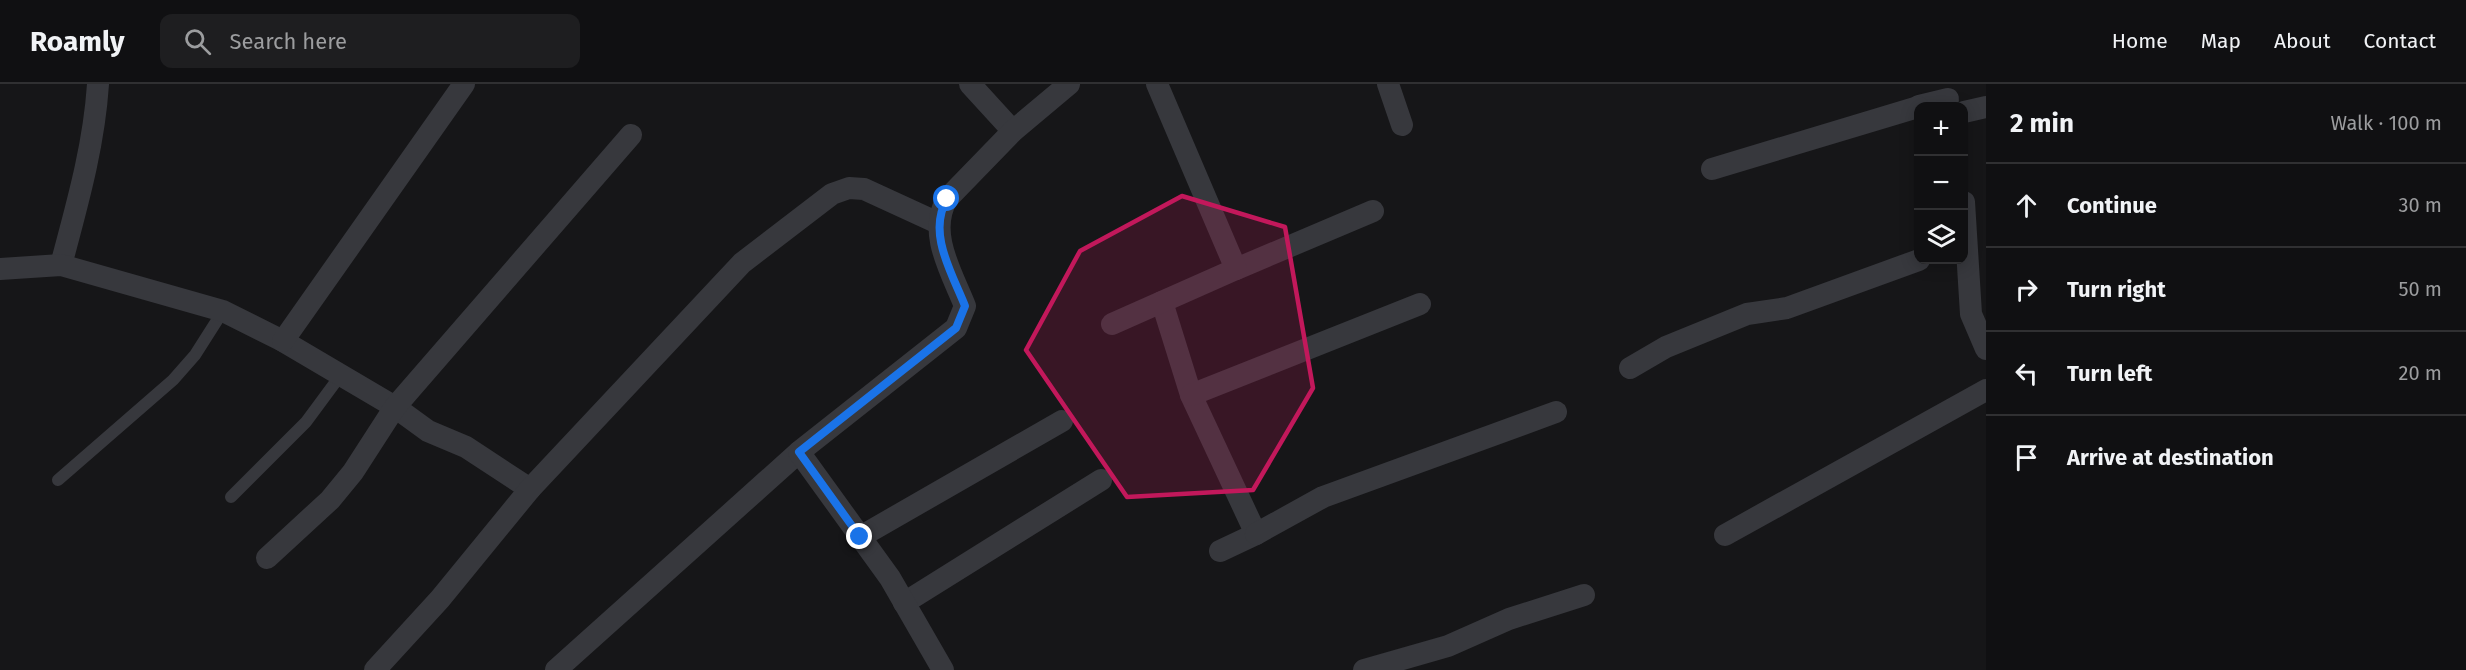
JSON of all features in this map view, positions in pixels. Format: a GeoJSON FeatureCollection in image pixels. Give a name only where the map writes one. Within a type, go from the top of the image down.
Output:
{"type":"FeatureCollection","features":[{"type":"Feature","properties":{"kind":"street"},"geometry":{"type":"LineString","coordinates":[[61,265],[85,173],[96,119],[98,84]]}},
{"type":"Feature","properties":{"kind":"street"},"geometry":{"type":"LineString","coordinates":[[283,341],[464,84]]}},
{"type":"Feature","properties":{"kind":"street"},"geometry":{"type":"LineString","coordinates":[[970,84],[1013,131]]}},
{"type":"Feature","properties":{"kind":"street"},"geometry":{"type":"LineString","coordinates":[[556,670],[799,452],[956,328],[965,306],[938,236],[940,211],[947,199],[1013,131],[1069,84]]}},
{"type":"Feature","properties":{"kind":"street"},"geometry":{"type":"LineString","coordinates":[[1156,84],[1236,269]]}},
{"type":"Feature","properties":{"kind":"street"},"geometry":{"type":"LineString","coordinates":[[1388,84],[1402,125]]}},
{"type":"Feature","properties":{"kind":"street"},"geometry":{"type":"LineString","coordinates":[[1951,100],[1986,106]]}},
{"type":"Feature","properties":{"kind":"street"},"geometry":{"type":"LineString","coordinates":[[1712,169],[1914,108]]}},
{"type":"Feature","properties":{"kind":"street"},"geometry":{"type":"LineString","coordinates":[[267,558],[330,500],[353,472],[395,407],[631,135]]}},
{"type":"Feature","properties":{"kind":"street"},"geometry":{"type":"LineString","coordinates":[[375,670],[440,599],[530,489],[742,263],[832,194],[849,188],[864,189],[938,223]]}},
{"type":"Feature","properties":{"kind":"street"},"geometry":{"type":"LineString","coordinates":[[1112,324],[1373,211]]}},
{"type":"Feature","properties":{"kind":"street"},"geometry":{"type":"LineString","coordinates":[[1630,368],[1666,347],[1739,317],[1787,308],[1914,262]]}},
{"type":"Feature","properties":{"kind":"street"},"geometry":{"type":"LineString","coordinates":[[1966,264],[1968,289],[1979,311],[1986,349]]}},
{"type":"Feature","properties":{"kind":"street"},"geometry":{"type":"LineString","coordinates":[[0,269],[61,265],[223,311],[283,341],[395,407],[428,431],[466,447],[530,489]]}},
{"type":"Feature","properties":{"kind":"street"},"geometry":{"type":"LineString","coordinates":[[1162,302],[1191,395],[1256,534]]}},
{"type":"Feature","properties":{"kind":"street"},"geometry":{"type":"LineString","coordinates":[[1191,395],[1420,304]]}},
{"type":"Feature","properties":{"kind":"street"},"geometry":{"type":"LineString","coordinates":[[1725,535],[1986,390]]}},
{"type":"Feature","properties":{"kind":"street"},"geometry":{"type":"LineString","coordinates":[[1220,551],[1323,497],[1556,412]]}},
{"type":"Feature","properties":{"kind":"street"},"geometry":{"type":"LineString","coordinates":[[860,537],[1062,421]]}},
{"type":"Feature","properties":{"kind":"street"},"geometry":{"type":"LineString","coordinates":[[799,452],[904,603],[943,670]]}},
{"type":"Feature","properties":{"kind":"street"},"geometry":{"type":"LineString","coordinates":[[904,603],[1101,480]]}},
{"type":"Feature","properties":{"kind":"street"},"geometry":{"type":"LineString","coordinates":[[1364,670],[1448,646],[1509,619],[1584,595]]}},
{"type":"Feature","properties":{"kind":"lane"},"geometry":{"type":"LineString","coordinates":[[58,480],[172,380],[195,355],[223,311]]}},
{"type":"Feature","properties":{"kind":"lane"},"geometry":{"type":"LineString","coordinates":[[231,497],[306,422],[340,376]]}},
{"type":"Feature","properties":{"kind":"highlighted area"},"geometry":{"type":"Polygon","coordinates":[[[1182,196],[1285,227],[1313,388],[1253,490],[1127,497],[1026,350],[1080,251],[1182,196]]]}},
{"type":"Feature","properties":{"kind":"route"},"geometry":{"type":"LineString","coordinates":[[860,537],[799,452],[956,328],[965,306],[938,236],[940,211],[947,199]]}}]}
